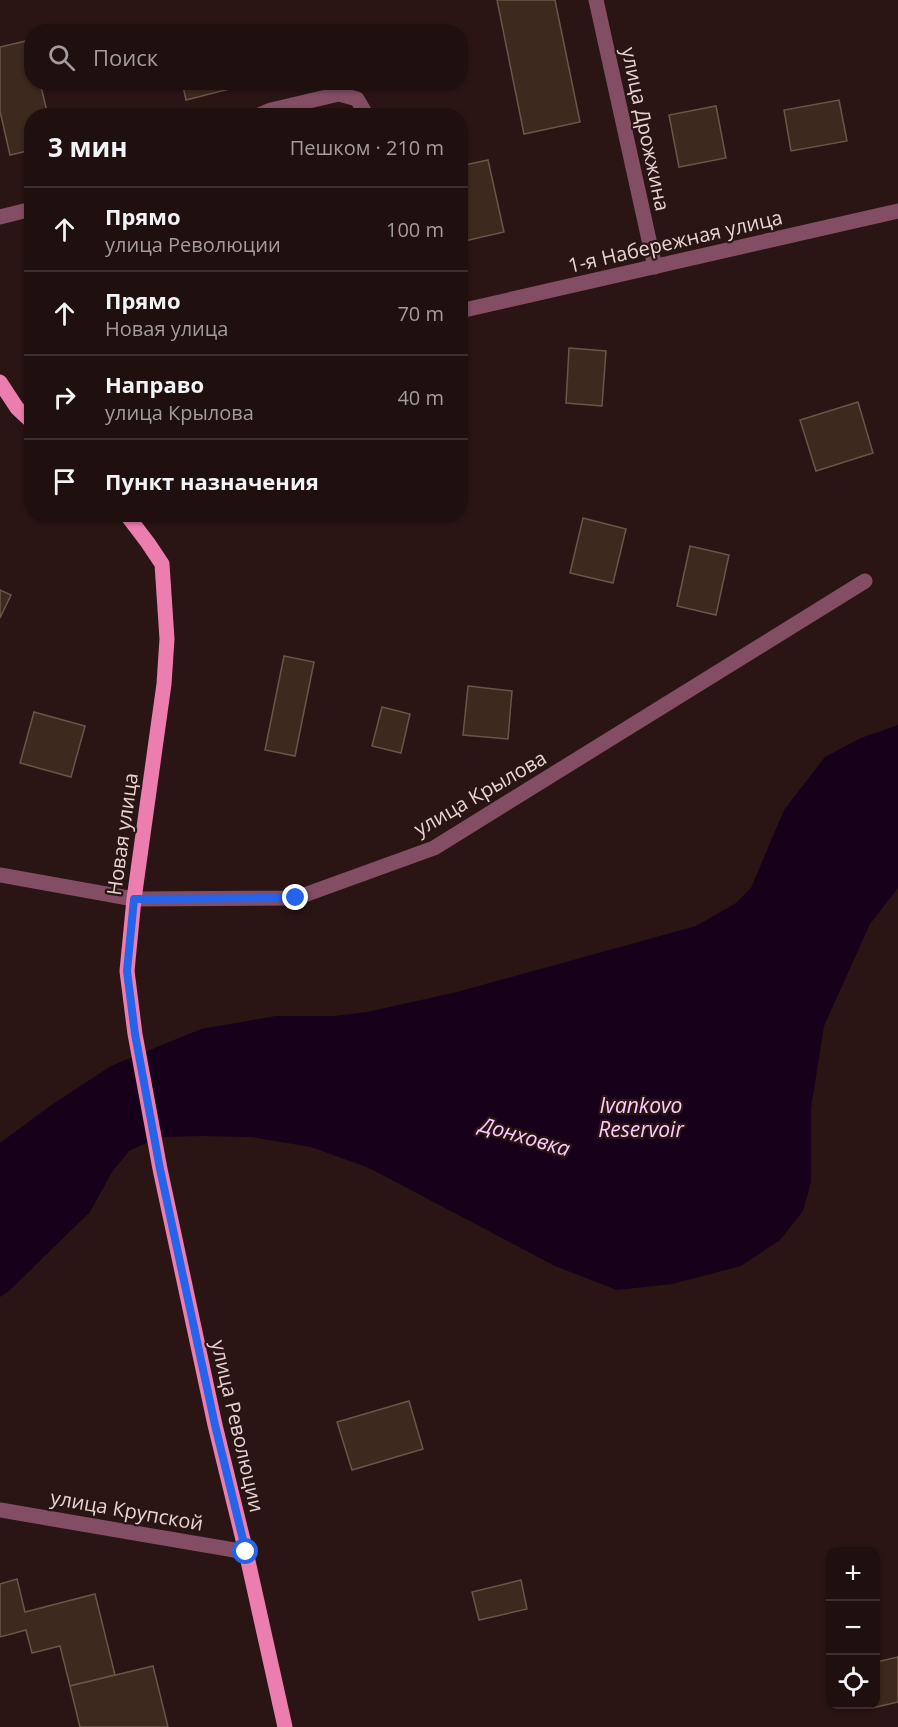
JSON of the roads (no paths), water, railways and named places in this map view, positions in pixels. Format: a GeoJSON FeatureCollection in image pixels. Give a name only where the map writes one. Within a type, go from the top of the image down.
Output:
{"type":"FeatureCollection","features":[{"type":"Feature","properties":{"kind":"main road"},"geometry":{"type":"LineString","coordinates":[[0,382],[24,406]]}},
{"type":"Feature","properties":{"kind":"main road","name":"Новая улица"},"geometry":{"type":"LineString","coordinates":[[132,522],[162,564],[167,639],[164,684],[134,899],[127,971],[135,1034],[160,1169]]}},
{"type":"Feature","properties":{"kind":"main road","name":"улица Революции"},"geometry":{"type":"LineString","coordinates":[[160,1169],[215,1425],[285,1727]]}},
{"type":"Feature","properties":{"kind":"street","name":"улица Дрожжина"},"geometry":{"type":"LineString","coordinates":[[596,0],[655,267]]}},
{"type":"Feature","properties":{"kind":"street"},"geometry":{"type":"LineString","coordinates":[[280,108],[339,94],[357,99],[362,108]]}},
{"type":"Feature","properties":{"kind":"street"},"geometry":{"type":"LineString","coordinates":[[0,217],[24,211]]}},
{"type":"Feature","properties":{"kind":"street","name":"1-я Набережная улица"},"geometry":{"type":"LineString","coordinates":[[468,309],[898,211]]}},
{"type":"Feature","properties":{"kind":"street","name":"улица Крылова"},"geometry":{"type":"LineString","coordinates":[[0,875],[134,899],[296,898],[434,848],[865,581]]}},
{"type":"Feature","properties":{"kind":"street","name":"улица Крупской"},"geometry":{"type":"LineString","coordinates":[[0,1510],[246,1552]]}},
{"type":"Feature","properties":{"kind":"water","name":"Ivankovo Reservoir"},"geometry":{"type":"Polygon","coordinates":[[[898,725],[898,888],[870,924],[824,1026],[811,1108],[811,1182],[803,1211],[780,1240],[741,1266],[672,1284],[617,1290],[555,1266],[369,1168],[311,1147],[251,1137],[160,1137],[129,1151],[112,1172],[90,1212],[9,1291],[0,1297],[0,1143],[50,1106],[111,1066],[201,1029],[276,1016],[334,1016],[367,1012],[457,992],[696,926],[736,903],[751,888],[784,810],[825,757],[861,738],[898,725]]]}},
{"type":"Feature","properties":{"kind":"water label","name":"Донховка"},"geometry":{"type":"Point","coordinates":[525,1136]}}]}
